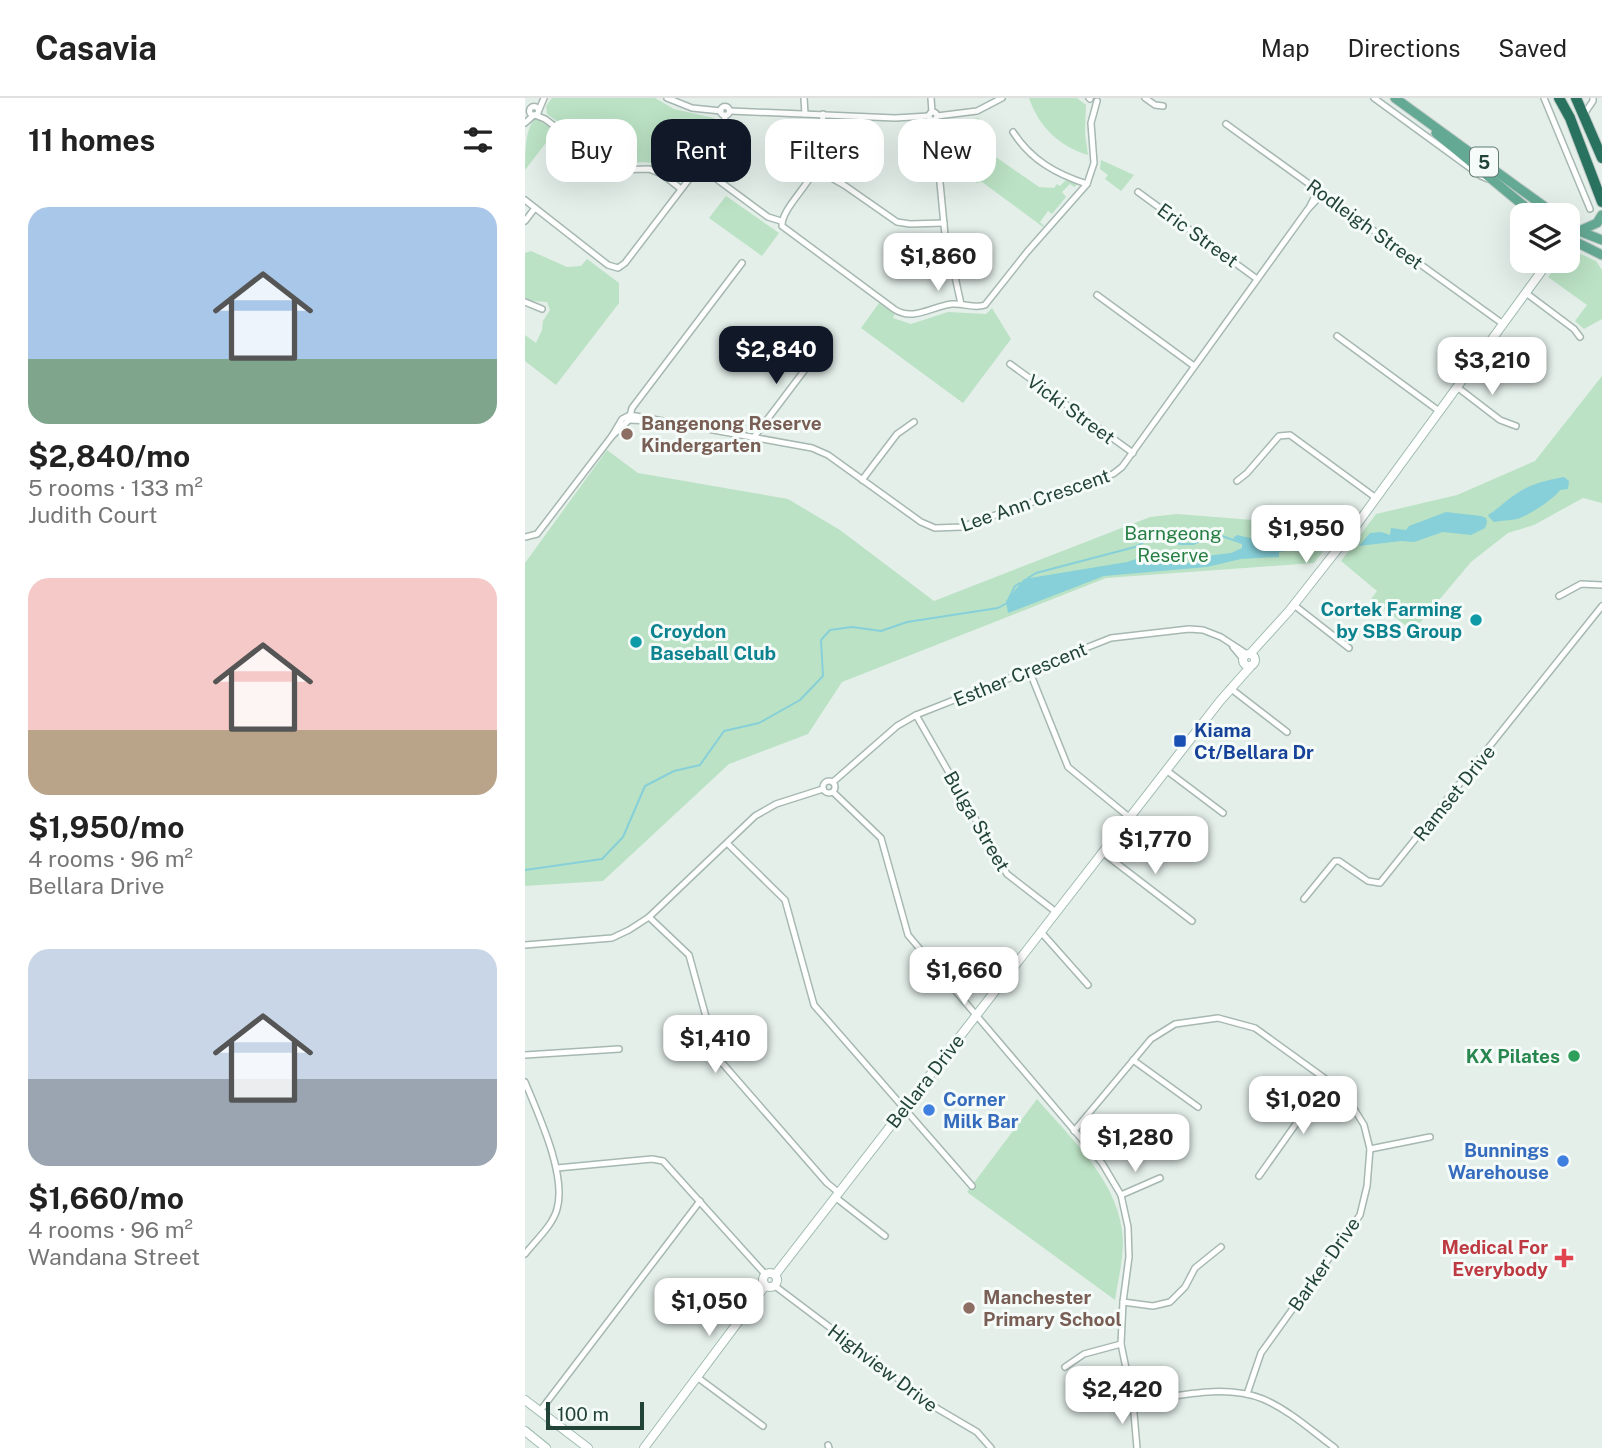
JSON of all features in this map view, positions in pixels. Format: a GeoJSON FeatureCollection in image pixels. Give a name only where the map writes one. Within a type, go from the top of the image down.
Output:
{"type":"FeatureCollection","features":[{"type":"Feature","properties":{"kind":"highway"},"geometry":{"type":"LineString","coordinates":[[1559,98],[1570,118],[1602,202]]}},
{"type":"Feature","properties":{"kind":"highway"},"geometry":{"type":"LineString","coordinates":[[1576,98],[1602,158]]}},
{"type":"Feature","properties":{"kind":"main road","name":"5"},"geometry":{"type":"LineString","coordinates":[[1395,98],[1538,203]]}},
{"type":"Feature","properties":{"kind":"main road","name":"5"},"geometry":{"type":"LineString","coordinates":[[1411,110],[1520,203]]}},
{"type":"Feature","properties":{"kind":"main road"},"geometry":{"type":"LineString","coordinates":[[1580,232],[1597,223],[1602,215]]}},
{"type":"Feature","properties":{"kind":"main road"},"geometry":{"type":"LineString","coordinates":[[1580,232],[1602,240]]}},
{"type":"Feature","properties":{"kind":"main road"},"geometry":{"type":"LineString","coordinates":[[1580,244],[1602,255]]}},
{"type":"Feature","properties":{"kind":"main road","name":"Bellara Drive"},"geometry":{"type":"LineString","coordinates":[[770,1275],[837,1194],[1230,688],[1248,659],[1355,527],[1540,273]]}},
{"type":"Feature","properties":{"kind":"main road"},"geometry":{"type":"LineString","coordinates":[[643,1448],[770,1286],[778,1280],[770,1275],[762,1280],[770,1286]]}},
{"type":"Feature","properties":{"kind":"main road"},"geometry":{"type":"LineString","coordinates":[[525,1400],[588,1448]]}},
{"type":"Feature","properties":{"kind":"main road"},"geometry":{"type":"LineString","coordinates":[[525,1432],[546,1448]]}},
{"type":"Feature","properties":{"kind":"street"},"geometry":{"type":"LineString","coordinates":[[667,98],[692,108],[725,111],[895,118],[977,111],[1002,98]]}},
{"type":"Feature","properties":{"kind":"street"},"geometry":{"type":"LineString","coordinates":[[724,119],[726,98]]}},
{"type":"Feature","properties":{"kind":"street"},"geometry":{"type":"LineString","coordinates":[[802,98],[802,114]]}},
{"type":"Feature","properties":{"kind":"street"},"geometry":{"type":"LineString","coordinates":[[931,98],[947,256],[957,285],[959,303]]}},
{"type":"Feature","properties":{"kind":"street"},"geometry":{"type":"LineString","coordinates":[[1145,98],[1155,105],[1163,106]]}},
{"type":"Feature","properties":{"kind":"street"},"geometry":{"type":"LineString","coordinates":[[1374,98],[1481,176],[1491,179]]}},
{"type":"Feature","properties":{"kind":"street"},"geometry":{"type":"LineString","coordinates":[[1544,98],[1590,209]]}},
{"type":"Feature","properties":{"kind":"street"},"geometry":{"type":"LineString","coordinates":[[1584,114],[1593,98]]}},
{"type":"Feature","properties":{"kind":"street"},"geometry":{"type":"LineString","coordinates":[[526,122],[543,99]]}},
{"type":"Feature","properties":{"kind":"street"},"geometry":{"type":"LineString","coordinates":[[781,221],[784,229],[899,313],[911,315],[959,303],[977,307],[985,305],[1087,184],[1094,163],[1092,99]]}},
{"type":"Feature","properties":{"kind":"street"},"geometry":{"type":"LineString","coordinates":[[525,103],[613,170],[649,169],[662,174],[681,189]]}},
{"type":"Feature","properties":{"kind":"street"},"geometry":{"type":"LineString","coordinates":[[821,114],[821,119]]}},
{"type":"Feature","properties":{"kind":"street","name":"Rodleigh Street"},"geometry":{"type":"LineString","coordinates":[[1226,124],[1503,324]]}},
{"type":"Feature","properties":{"kind":"street"},"geometry":{"type":"LineString","coordinates":[[1013,132],[1025,149],[1042,163],[1087,184]]}},
{"type":"Feature","properties":{"kind":"street"},"geometry":{"type":"LineString","coordinates":[[1576,173],[1594,182]]}},
{"type":"Feature","properties":{"kind":"street"},"geometry":{"type":"LineString","coordinates":[[525,200],[608,265],[618,268],[625,263],[686,182]]}},
{"type":"Feature","properties":{"kind":"street"},"geometry":{"type":"LineString","coordinates":[[721,182],[768,217],[781,221]]}},
{"type":"Feature","properties":{"kind":"street"},"geometry":{"type":"LineString","coordinates":[[781,221],[805,182]]}},
{"type":"Feature","properties":{"kind":"street"},"geometry":{"type":"LineString","coordinates":[[837,182],[890,219],[903,224],[944,221]]}},
{"type":"Feature","properties":{"kind":"street","name":"Eric Street"},"geometry":{"type":"LineString","coordinates":[[1138,192],[1257,279]]}},
{"type":"Feature","properties":{"kind":"street","name":"Lee Ann Crescent"},"geometry":{"type":"LineString","coordinates":[[630,417],[754,437],[820,451],[921,522],[935,528],[953,529],[1113,474],[1122,467],[1321,192]]}},
{"type":"Feature","properties":{"kind":"street"},"geometry":{"type":"LineString","coordinates":[[525,221],[535,208]]}},
{"type":"Feature","properties":{"kind":"street"},"geometry":{"type":"LineString","coordinates":[[525,537],[537,534],[622,419],[630,417],[632,408],[742,263]]}},
{"type":"Feature","properties":{"kind":"street"},"geometry":{"type":"LineString","coordinates":[[1525,293],[1574,329],[1580,337]]}},
{"type":"Feature","properties":{"kind":"street"},"geometry":{"type":"LineString","coordinates":[[1097,295],[1194,366]]}},
{"type":"Feature","properties":{"kind":"street"},"geometry":{"type":"LineString","coordinates":[[525,302],[542,310]]}},
{"type":"Feature","properties":{"kind":"street"},"geometry":{"type":"LineString","coordinates":[[1337,337],[1439,411]]}},
{"type":"Feature","properties":{"kind":"street"},"geometry":{"type":"LineString","coordinates":[[754,437],[818,351]]}},
{"type":"Feature","properties":{"kind":"street","name":"Vicki Street"},"geometry":{"type":"LineString","coordinates":[[1010,364],[1133,453]]}},
{"type":"Feature","properties":{"kind":"street"},"geometry":{"type":"LineString","coordinates":[[1457,387],[1500,420],[1516,426]]}},
{"type":"Feature","properties":{"kind":"street"},"geometry":{"type":"LineString","coordinates":[[862,480],[897,434],[914,422]]}},
{"type":"Feature","properties":{"kind":"street"},"geometry":{"type":"LineString","coordinates":[[1237,481],[1279,436],[1290,435],[1376,498]]}},
{"type":"Feature","properties":{"kind":"street"},"geometry":{"type":"LineString","coordinates":[[1559,596],[1581,584],[1602,585]]}},
{"type":"Feature","properties":{"kind":"street"},"geometry":{"type":"LineString","coordinates":[[1294,605],[1349,648]]}},
{"type":"Feature","properties":{"kind":"street","name":"Ramset Drive"},"geometry":{"type":"LineString","coordinates":[[1304,899],[1335,860],[1339,860],[1368,881],[1380,884],[1602,606]]}},
{"type":"Feature","properties":{"kind":"street","name":"Ramset Drive"},"geometry":{"type":"LineString","coordinates":[[1590,621],[1602,614]]}},
{"type":"Feature","properties":{"kind":"street","name":"Esther Crescent"},"geometry":{"type":"LineString","coordinates":[[833,782],[897,726],[916,715],[1111,638],[1196,629],[1210,632],[1229,642],[1248,659]]}},
{"type":"Feature","properties":{"kind":"street"},"geometry":{"type":"LineString","coordinates":[[1029,670],[1068,767],[1129,817]]}},
{"type":"Feature","properties":{"kind":"street"},"geometry":{"type":"LineString","coordinates":[[1230,688],[1287,732]]}},
{"type":"Feature","properties":{"kind":"street","name":"Bulga Street"},"geometry":{"type":"LineString","coordinates":[[916,715],[1007,874],[1056,912]]}},
{"type":"Feature","properties":{"kind":"street"},"geometry":{"type":"LineString","coordinates":[[1166,770],[1223,813]]}},
{"type":"Feature","properties":{"kind":"street"},"geometry":{"type":"LineString","coordinates":[[525,945],[612,937],[629,930],[649,917],[755,816],[776,804],[823,789],[826,782],[833,782],[836,787],[833,792]]}},
{"type":"Feature","properties":{"kind":"street"},"geometry":{"type":"LineString","coordinates":[[823,789],[827,793],[833,792]]}},
{"type":"Feature","properties":{"kind":"street"},"geometry":{"type":"LineString","coordinates":[[833,792],[881,838],[908,935],[1102,1163],[1121,1195],[1130,1242],[1121,1344],[1133,1402],[1137,1448]]}},
{"type":"Feature","properties":{"kind":"street"},"geometry":{"type":"LineString","coordinates":[[728,844],[785,900],[814,1005],[972,1186]]}},
{"type":"Feature","properties":{"kind":"street"},"geometry":{"type":"LineString","coordinates":[[1102,852],[1192,921]]}},
{"type":"Feature","properties":{"kind":"street"},"geometry":{"type":"LineString","coordinates":[[649,917],[689,956],[717,1057],[837,1194],[885,1236]]}},
{"type":"Feature","properties":{"kind":"street"},"geometry":{"type":"LineString","coordinates":[[1040,932],[1087,985]]}},
{"type":"Feature","properties":{"kind":"street","name":"Barker Drive"},"geometry":{"type":"LineString","coordinates":[[1074,1130],[1151,1039],[1175,1024],[1218,1018],[1255,1028],[1327,1080],[1348,1099],[1364,1125],[1370,1149],[1367,1186],[1360,1215],[1261,1353],[1247,1394]]}},
{"type":"Feature","properties":{"kind":"street"},"geometry":{"type":"LineString","coordinates":[[525,1055],[619,1049]]}},
{"type":"Feature","properties":{"kind":"street"},"geometry":{"type":"LineString","coordinates":[[1133,1060],[1198,1107]]}},
{"type":"Feature","properties":{"kind":"street"},"geometry":{"type":"LineString","coordinates":[[1259,1176],[1327,1080]]}},
{"type":"Feature","properties":{"kind":"street"},"geometry":{"type":"LineString","coordinates":[[525,1082],[557,1168],[558,1207],[555,1215],[525,1254]]}},
{"type":"Feature","properties":{"kind":"street"},"geometry":{"type":"LineString","coordinates":[[1370,1149],[1430,1137]]}},
{"type":"Feature","properties":{"kind":"street"},"geometry":{"type":"LineString","coordinates":[[557,1168],[659,1159],[668,1164],[770,1275]]}},
{"type":"Feature","properties":{"kind":"street"},"geometry":{"type":"LineString","coordinates":[[1121,1195],[1160,1178]]}},
{"type":"Feature","properties":{"kind":"street"},"geometry":{"type":"LineString","coordinates":[[540,1411],[700,1201]]}},
{"type":"Feature","properties":{"kind":"street"},"geometry":{"type":"LineString","coordinates":[[1123,1302],[1153,1306],[1170,1302],[1185,1287],[1195,1268],[1221,1247]]}},
{"type":"Feature","properties":{"kind":"street","name":"Highview Drive"},"geometry":{"type":"LineString","coordinates":[[770,1286],[938,1409],[977,1432],[991,1448]]}},
{"type":"Feature","properties":{"kind":"street"},"geometry":{"type":"LineString","coordinates":[[1065,1367],[1084,1354],[1121,1344]]}},
{"type":"Feature","properties":{"kind":"street"},"geometry":{"type":"LineString","coordinates":[[697,1377],[763,1426]]}},
{"type":"Feature","properties":{"kind":"street"},"geometry":{"type":"LineString","coordinates":[[1133,1402],[1212,1392],[1247,1394],[1281,1409],[1335,1448]]}},
{"type":"Feature","properties":{"kind":"green space"},"geometry":{"type":"Polygon","coordinates":[[[552,98],[655,98],[674,109],[715,119],[651,119],[651,163],[637,162],[637,119],[554,119],[547,114],[546,106],[552,98]]]}},
{"type":"Feature","properties":{"kind":"green space"},"geometry":{"type":"Polygon","coordinates":[[[1029,98],[1077,98],[1086,105],[1085,134],[1088,155],[1059,141],[1051,134],[1038,118],[1029,98]]]}},
{"type":"Feature","properties":{"kind":"green space"},"geometry":{"type":"Polygon","coordinates":[[[536,118],[546,125],[546,143],[525,170],[528,134],[536,118]]]}},
{"type":"Feature","properties":{"kind":"green space"},"geometry":{"type":"Polygon","coordinates":[[[996,157],[1039,187],[1054,188],[1066,180],[1078,184],[1074,187],[1070,184],[1062,192],[1066,197],[1052,214],[1048,211],[1040,222],[1043,227],[982,182],[996,182],[996,157]]]}},
{"type":"Feature","properties":{"kind":"green space"},"geometry":{"type":"Polygon","coordinates":[[[1101,160],[1134,175],[1121,191],[1105,179],[1108,175],[1100,169],[1101,160]]]}},
{"type":"Feature","properties":{"kind":"green space"},"geometry":{"type":"Polygon","coordinates":[[[726,196],[779,233],[762,256],[709,218],[726,196]]]}},
{"type":"Feature","properties":{"kind":"green space"},"geometry":{"type":"Polygon","coordinates":[[[531,251],[567,267],[581,266],[587,259],[619,283],[619,303],[556,385],[525,361],[525,335],[536,343],[543,321],[550,310],[547,302],[525,298],[525,253],[531,251]]]}},
{"type":"Feature","properties":{"kind":"green space"},"geometry":{"type":"Polygon","coordinates":[[[1580,254],[1596,261],[1602,270],[1602,319],[1584,329],[1575,321],[1587,305],[1548,277],[1551,273],[1580,273],[1580,254]]]}},
{"type":"Feature","properties":{"kind":"green space"},"geometry":{"type":"Polygon","coordinates":[[[879,303],[895,314],[893,318],[911,324],[948,312],[986,314],[992,308],[1011,339],[963,403],[861,328],[879,303]]]}},
{"type":"Feature","properties":{"kind":"green space"},"geometry":{"type":"Polygon","coordinates":[[[1602,376],[1602,503],[1583,498],[1534,525],[1508,533],[1471,562],[1413,631],[1371,599],[1377,591],[1341,561],[1376,514],[1457,495],[1535,461],[1602,376]]]}},
{"type":"Feature","properties":{"kind":"green space","name":"Barngeong Reserve"},"geometry":{"type":"Polygon","coordinates":[[[607,450],[638,473],[788,499],[840,530],[934,601],[1150,517],[1177,514],[1278,522],[1351,516],[1314,563],[1106,578],[842,682],[808,734],[729,764],[603,881],[525,886],[525,563],[607,450]]]}},
{"type":"Feature","properties":{"kind":"green space"},"geometry":{"type":"Polygon","coordinates":[[[1037,1099],[1092,1164],[1114,1200],[1123,1241],[1115,1300],[967,1192],[1037,1099]]]}},
{"type":"Feature","properties":{"kind":"water"},"geometry":{"type":"Polygon","coordinates":[[[1564,477],[1569,481],[1568,489],[1560,490],[1528,514],[1517,519],[1494,522],[1489,517],[1488,515],[1521,491],[1564,477]]]}},
{"type":"Feature","properties":{"kind":"water"},"geometry":{"type":"Polygon","coordinates":[[[1446,512],[1481,516],[1486,518],[1487,522],[1485,528],[1471,535],[1443,532],[1414,542],[1359,546],[1370,533],[1390,535],[1391,528],[1406,530],[1409,526],[1446,512]]]}},
{"type":"Feature","properties":{"kind":"water"},"geometry":{"type":"Polygon","coordinates":[[[1337,530],[1322,549],[1279,552],[1279,557],[1241,559],[1207,567],[1104,576],[1008,613],[1006,601],[1024,579],[1127,562],[1142,557],[1169,559],[1185,564],[1205,556],[1231,553],[1242,548],[1242,543],[1233,538],[1237,535],[1272,543],[1283,542],[1305,531],[1337,530]]]}},
{"type":"Feature","properties":{"kind":"waterway"},"geometry":{"type":"LineString","coordinates":[[1028,578],[1036,573],[1135,547],[1144,542],[1167,539],[1180,544],[1193,544],[1216,534],[1242,543]]}},
{"type":"Feature","properties":{"kind":"waterway"},"geometry":{"type":"LineString","coordinates":[[1009,598],[1015,586],[1020,583]]}},
{"type":"Feature","properties":{"kind":"waterway"},"geometry":{"type":"LineString","coordinates":[[525,870],[602,859],[623,837],[645,786],[674,771],[700,765],[724,731],[759,723],[800,700],[823,676],[821,640],[830,630],[852,627],[881,631],[907,622],[998,608],[1007,603]]}},
{"type":"Feature","properties":{"kind":"place","name":"Bangenong Reserve Kindergarten"},"geometry":{"type":"Point","coordinates":[627,434]}},
{"type":"Feature","properties":{"kind":"place","name":"Cortek Farming by SBS Group"},"geometry":{"type":"Point","coordinates":[1476,620]}},
{"type":"Feature","properties":{"kind":"place","name":"Croydon Baseball Club"},"geometry":{"type":"Point","coordinates":[636,642]}},
{"type":"Feature","properties":{"kind":"place","name":"Kiama Ct/Bellara Dr"},"geometry":{"type":"Point","coordinates":[1180,741]}},
{"type":"Feature","properties":{"kind":"place","name":"KX Pilates"},"geometry":{"type":"Point","coordinates":[1574,1056]}},
{"type":"Feature","properties":{"kind":"place","name":"Corner Milk Bar"},"geometry":{"type":"Point","coordinates":[929,1110]}},
{"type":"Feature","properties":{"kind":"place","name":"Bunnings Warehouse"},"geometry":{"type":"Point","coordinates":[1563,1161]}},
{"type":"Feature","properties":{"kind":"place","name":"Medical For Everybody"},"geometry":{"type":"Point","coordinates":[1564,1258]}},
{"type":"Feature","properties":{"kind":"place","name":"Manchester Primary School"},"geometry":{"type":"Point","coordinates":[969,1308]}}]}
